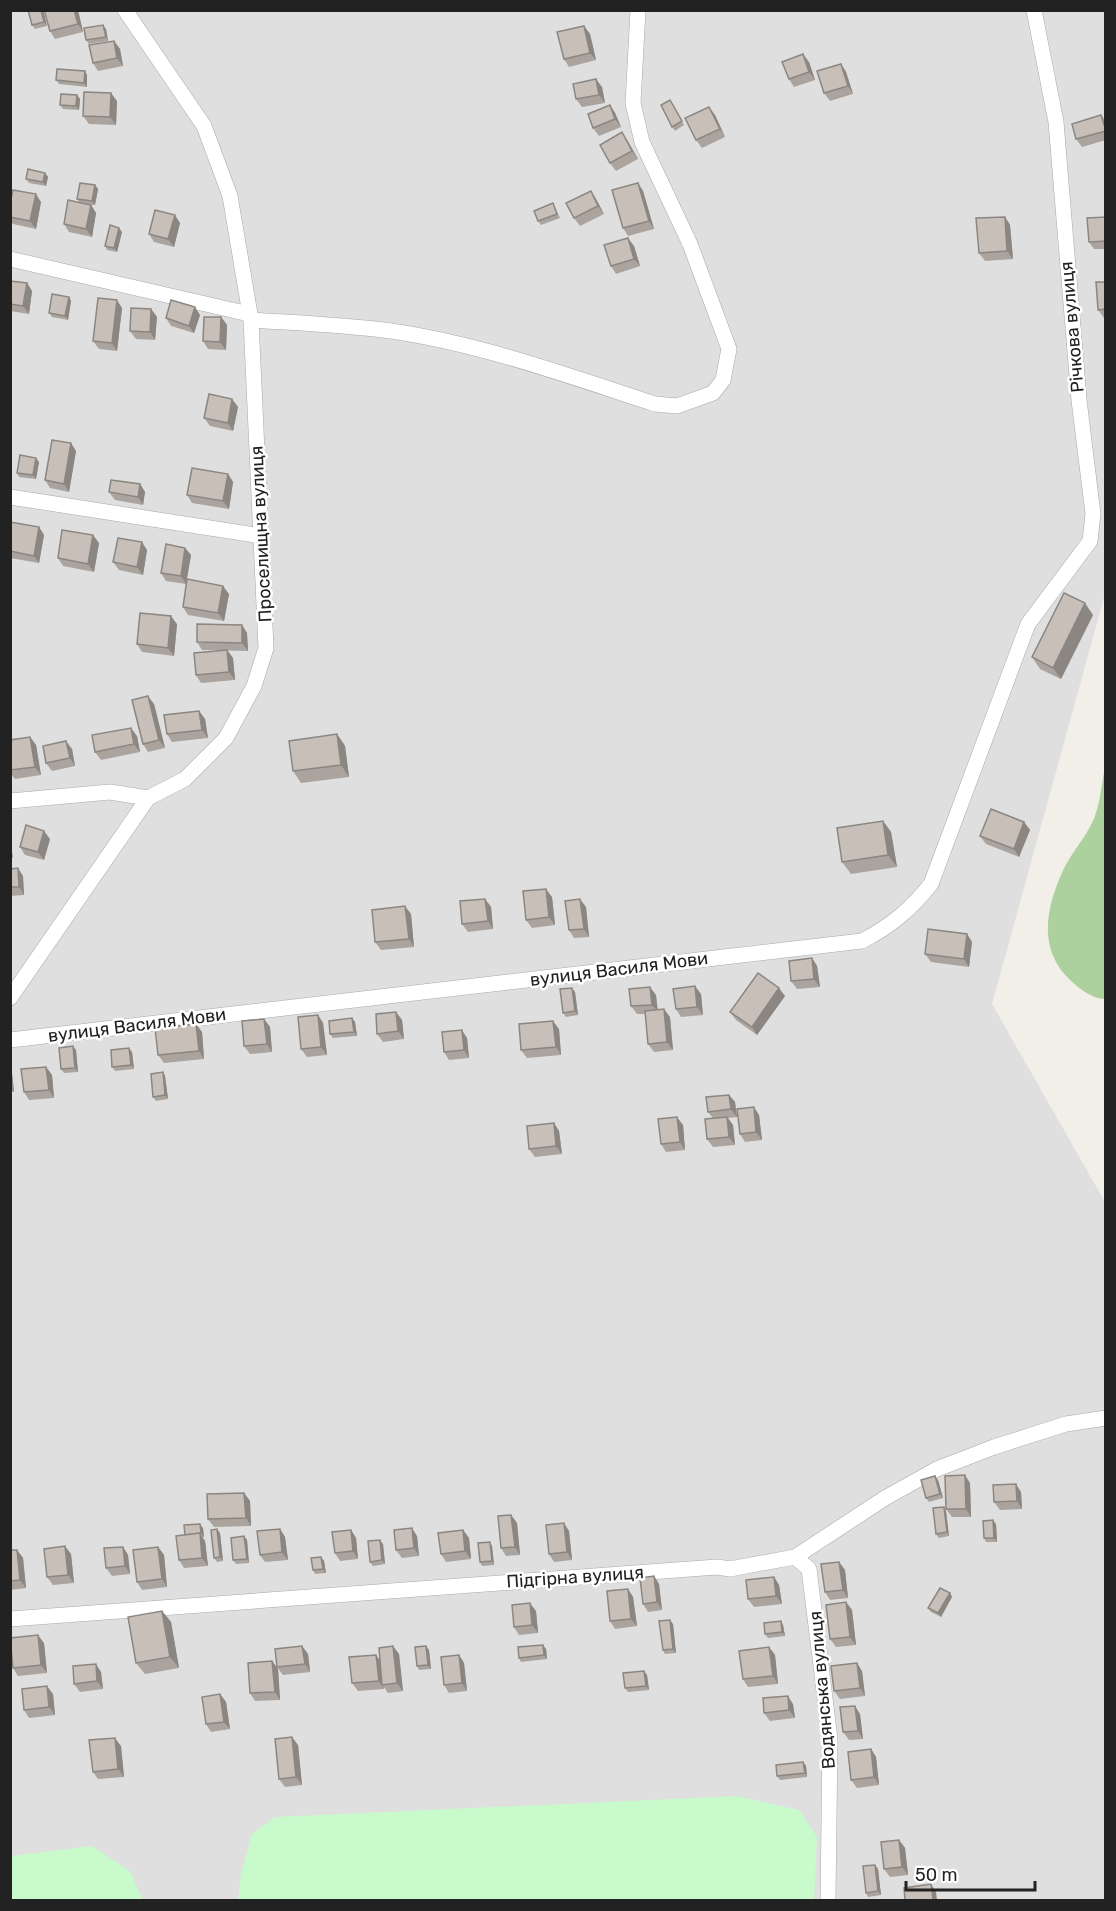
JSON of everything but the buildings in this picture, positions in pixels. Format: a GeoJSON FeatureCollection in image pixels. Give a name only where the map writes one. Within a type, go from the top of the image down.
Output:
{"type":"FeatureCollection","features":[{"type":"Feature","properties":{"kind":"street","name":"Проселищна вулиця"},"geometry":{"type":"LineString","coordinates":[[10,998],[148,798],[185,779],[226,738],[254,686],[267,648],[250,317],[230,196],[204,126],[125,10]]}},
{"type":"Feature","properties":{"kind":"street"},"geometry":{"type":"LineString","coordinates":[[10,259],[250,317],[391,331],[434,339],[501,355],[655,404],[677,406],[713,393],[723,380],[729,349],[690,244],[642,142],[633,103],[638,10]]}},
{"type":"Feature","properties":{"kind":"street","name":"Річкова вулиця"},"geometry":{"type":"LineString","coordinates":[[1028,624],[1090,541],[1093,514],[1075,365],[1056,122],[1034,10]]}},
{"type":"Feature","properties":{"kind":"street"},"geometry":{"type":"LineString","coordinates":[[10,497],[262,536]]}},
{"type":"Feature","properties":{"kind":"street","name":"вулиця Василя Мови"},"geometry":{"type":"LineString","coordinates":[[10,1040],[862,941],[886,929],[911,908],[931,884],[1028,624]]}},
{"type":"Feature","properties":{"kind":"street"},"geometry":{"type":"LineString","coordinates":[[10,801],[110,792],[148,798]]}},
{"type":"Feature","properties":{"kind":"street","name":"Підгірна вулиця"},"geometry":{"type":"LineString","coordinates":[[10,1619],[717,1567],[730,1569],[795,1557],[885,1498],[937,1470],[994,1447],[1066,1424],[1106,1418]]}},
{"type":"Feature","properties":{"kind":"street","name":"Водянська вулиця"},"geometry":{"type":"LineString","coordinates":[[795,1557],[809,1569],[830,1739],[828,1900]]}},
{"type":"Feature","properties":{"kind":"shaded area"},"geometry":{"type":"Polygon","coordinates":[[[11,11],[1105,11],[1105,594],[992,1004],[1105,1202],[1105,1900],[11,1900],[11,11]]]}},
{"type":"Feature","properties":{"kind":"green space"},"geometry":{"type":"Polygon","coordinates":[[[1105,766],[1106,999],[1101,999],[1086,993],[1060,968],[1053,956],[1048,930],[1051,903],[1061,875],[1094,819],[1105,766]]]}},
{"type":"Feature","properties":{"kind":"green space"},"geometry":{"type":"Polygon","coordinates":[[[737,1796],[799,1810],[817,1837],[814,1900],[238,1900],[241,1873],[252,1834],[275,1817],[737,1796]]]}},
{"type":"Feature","properties":{"kind":"green space"},"geometry":{"type":"Polygon","coordinates":[[[92,1846],[130,1871],[143,1900],[11,1900],[11,1856],[92,1846]]]}}]}
